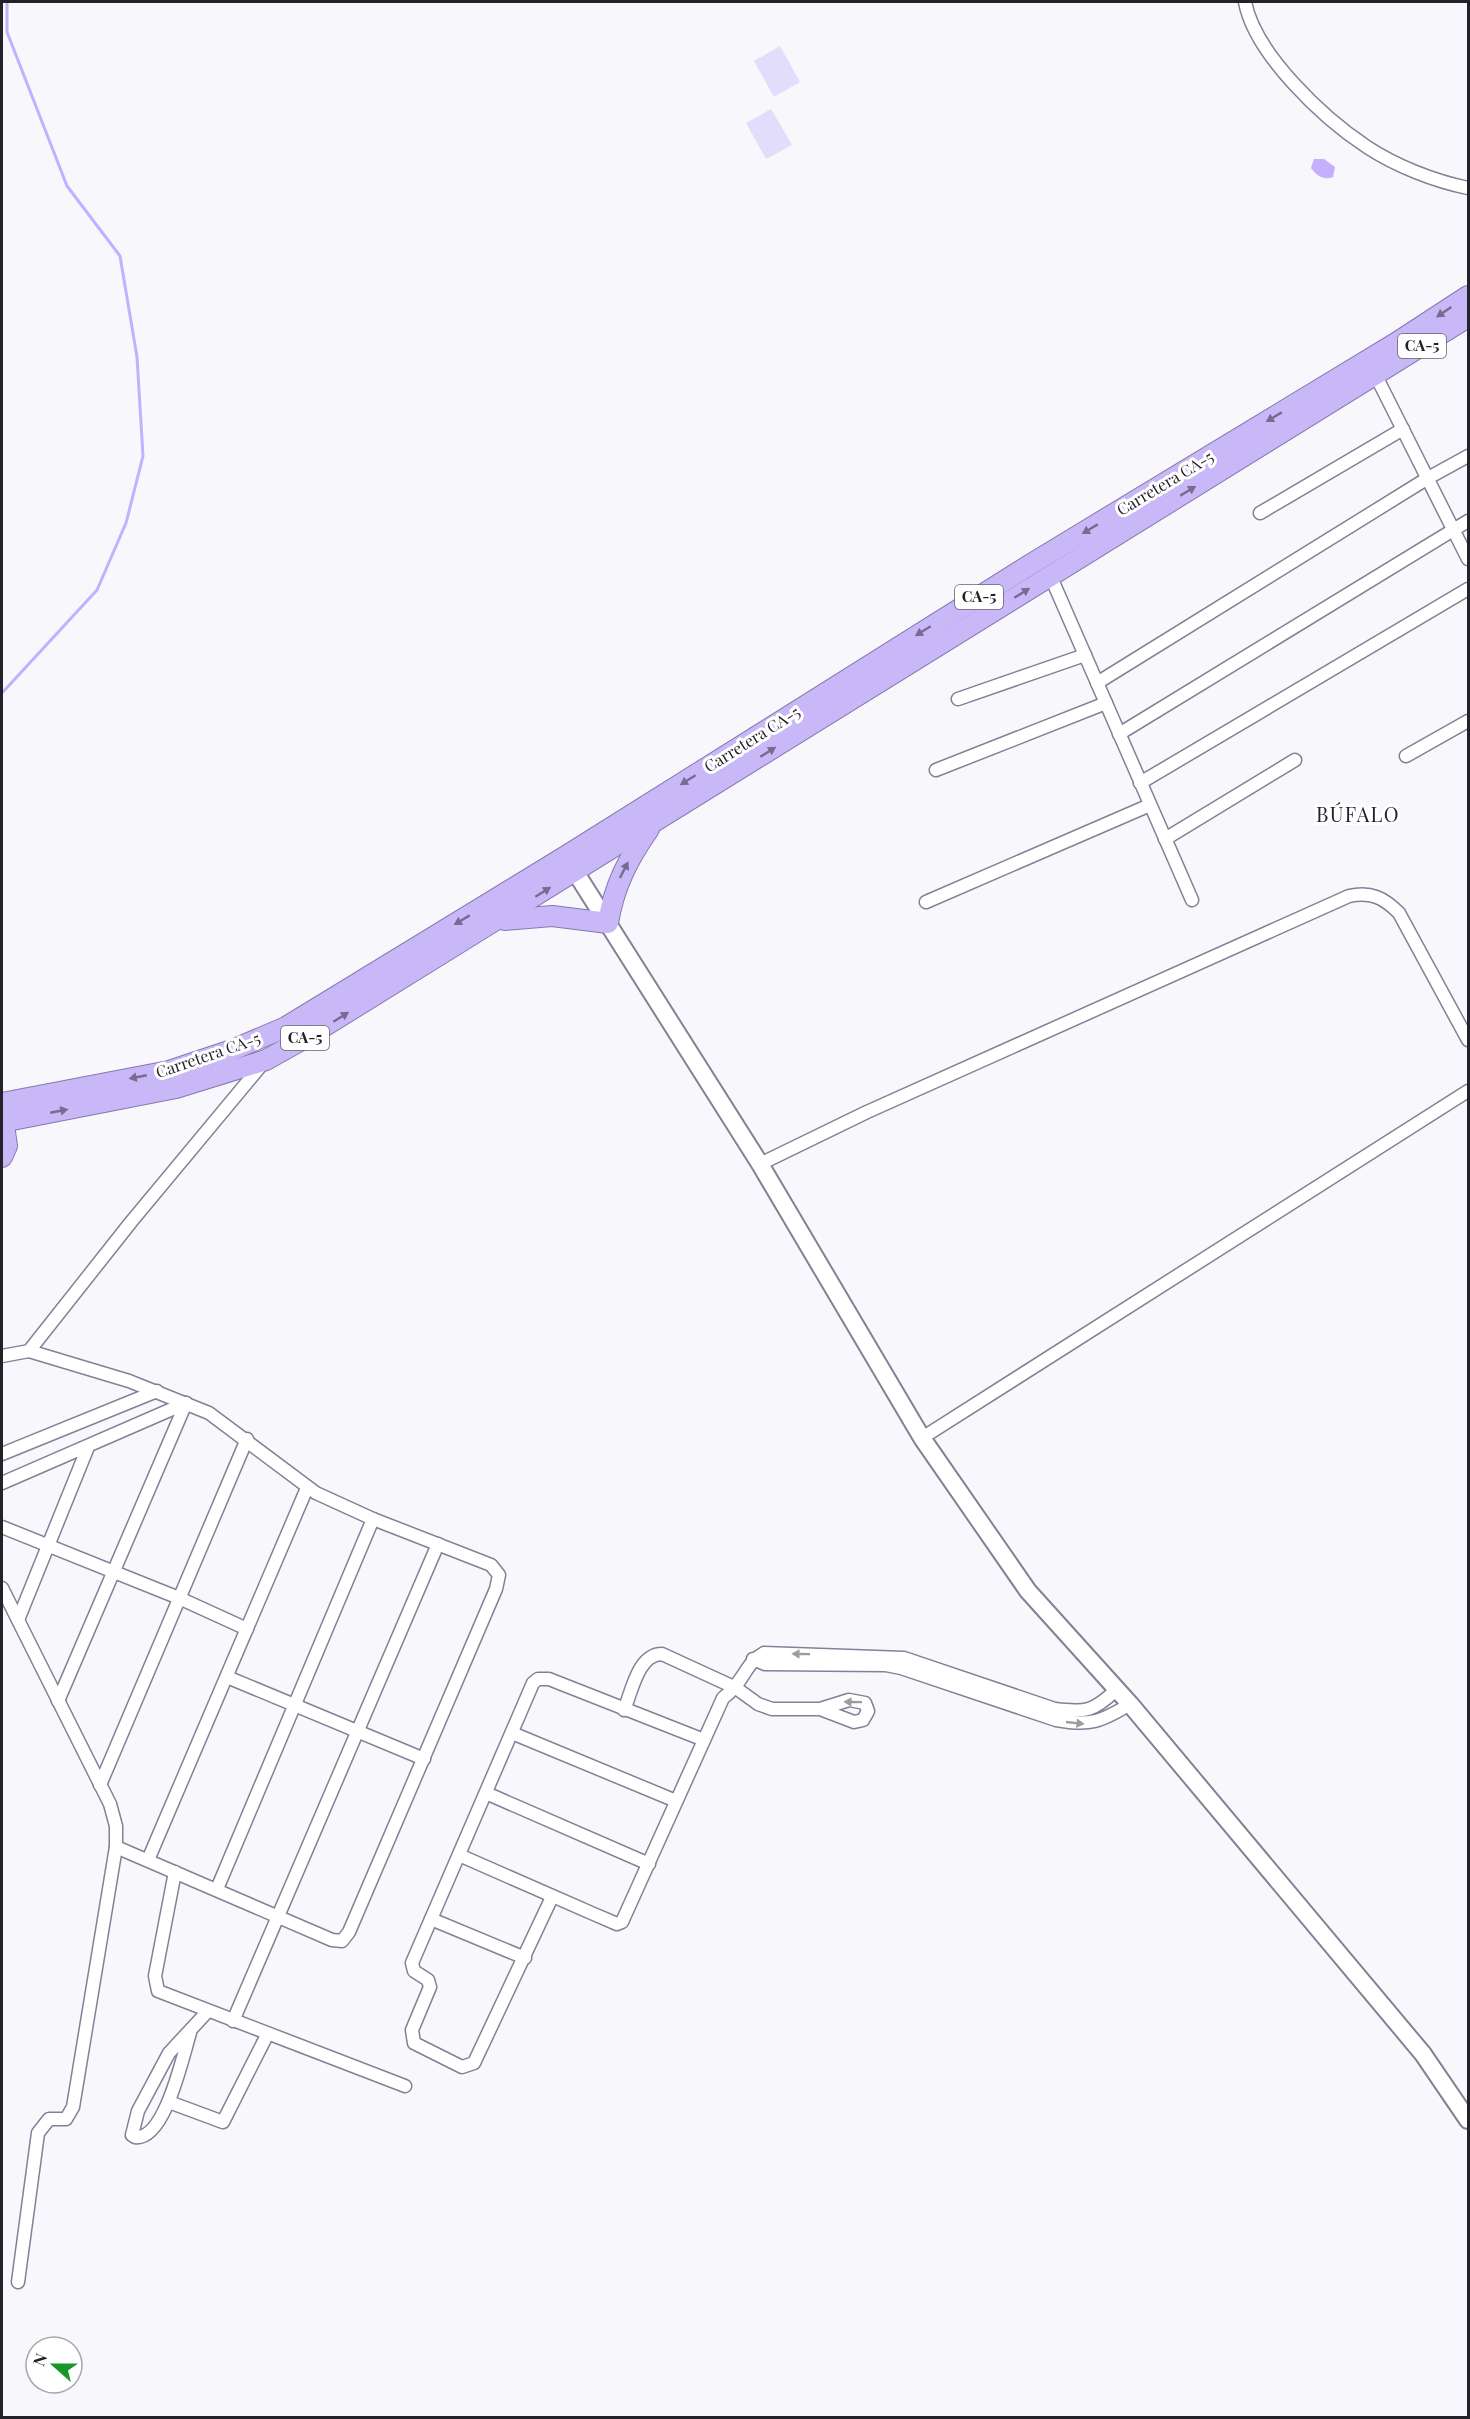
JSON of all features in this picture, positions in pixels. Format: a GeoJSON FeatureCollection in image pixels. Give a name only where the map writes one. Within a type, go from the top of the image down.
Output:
{"type":"FeatureCollection","features":[{"type":"Feature","properties":{"kind":"highway","name":"Carretera CA-5"},"geometry":{"type":"LineString","coordinates":[[2,1114],[169,1071],[232,1050],[286,1027],[571,864],[1036,561],[1396,343],[1468,296]]}},
{"type":"Feature","properties":{"kind":"highway","name":"Carretera CA-5"},"geometry":{"type":"LineString","coordinates":[[2,1114],[176,1088],[266,1060],[494,923],[571,864],[654,823],[1468,317]]}},
{"type":"Feature","properties":{"kind":"highway"},"geometry":{"type":"LineString","coordinates":[[1303,421],[1301,416],[1303,410],[1396,343]]}},
{"type":"Feature","properties":{"kind":"highway"},"geometry":{"type":"LineString","coordinates":[[494,923],[514,918],[552,916],[608,923],[612,895],[624,867],[654,823]]}},
{"type":"Feature","properties":{"kind":"highway"},"geometry":{"type":"LineString","coordinates":[[2,1114],[7,1146],[2,1157]]}},
{"type":"Feature","properties":{"kind":"main road"},"geometry":{"type":"LineString","coordinates":[[571,864],[760,1164],[922,1438],[1028,1591],[1130,1704],[1423,2054],[1468,2120]]}},
{"type":"Feature","properties":{"kind":"street"},"geometry":{"type":"LineString","coordinates":[[1245,2],[1260,40],[1285,75],[1336,122],[1366,147],[1406,168],[1468,188]]}},
{"type":"Feature","properties":{"kind":"street"},"geometry":{"type":"LineString","coordinates":[[1376,376],[1468,559]]}},
{"type":"Feature","properties":{"kind":"street"},"geometry":{"type":"LineString","coordinates":[[1260,513],[1403,429]]}},
{"type":"Feature","properties":{"kind":"street"},"geometry":{"type":"LineString","coordinates":[[1097,683],[1428,478],[1468,456]]}},
{"type":"Feature","properties":{"kind":"street"},"geometry":{"type":"LineString","coordinates":[[1119,734],[1468,522]]}},
{"type":"Feature","properties":{"kind":"street"},"geometry":{"type":"LineString","coordinates":[[1050,575],[1192,900]]}},
{"type":"Feature","properties":{"kind":"street"},"geometry":{"type":"LineString","coordinates":[[1140,783],[1468,589]]}},
{"type":"Feature","properties":{"kind":"street"},"geometry":{"type":"LineString","coordinates":[[958,699],[1085,656]]}},
{"type":"Feature","properties":{"kind":"street"},"geometry":{"type":"LineString","coordinates":[[936,770],[1106,703]]}},
{"type":"Feature","properties":{"kind":"street"},"geometry":{"type":"LineString","coordinates":[[1406,756],[1468,721]]}},
{"type":"Feature","properties":{"kind":"street"},"geometry":{"type":"LineString","coordinates":[[1165,838],[1295,760]]}},
{"type":"Feature","properties":{"kind":"street"},"geometry":{"type":"LineString","coordinates":[[926,902],[1150,805]]}},
{"type":"Feature","properties":{"kind":"street"},"geometry":{"type":"LineString","coordinates":[[760,1164],[867,1112],[1349,897],[1363,893],[1376,896],[1389,903],[1399,913],[1468,1040]]}},
{"type":"Feature","properties":{"kind":"street"},"geometry":{"type":"LineString","coordinates":[[29,1351],[131,1222],[266,1060]]}},
{"type":"Feature","properties":{"kind":"street"},"geometry":{"type":"LineString","coordinates":[[922,1438],[1468,1091]]}},
{"type":"Feature","properties":{"kind":"street"},"geometry":{"type":"LineString","coordinates":[[2,1356],[29,1351],[157,1391],[209,1413],[247,1439],[307,1488],[373,1519],[491,1565],[499,1575],[496,1589],[424,1759],[342,1941],[332,1940],[116,1847]]}},
{"type":"Feature","properties":{"kind":"street"},"geometry":{"type":"LineString","coordinates":[[2,1454],[157,1391]]}},
{"type":"Feature","properties":{"kind":"street"},"geometry":{"type":"LineString","coordinates":[[2,1483],[186,1403]]}},
{"type":"Feature","properties":{"kind":"street"},"geometry":{"type":"LineString","coordinates":[[58,1701],[186,1403]]}},
{"type":"Feature","properties":{"kind":"street"},"geometry":{"type":"LineString","coordinates":[[100,1785],[247,1439]]}},
{"type":"Feature","properties":{"kind":"street"},"geometry":{"type":"LineString","coordinates":[[18,1620],[88,1446]]}},
{"type":"Feature","properties":{"kind":"street"},"geometry":{"type":"LineString","coordinates":[[148,1860],[307,1488]]}},
{"type":"Feature","properties":{"kind":"street"},"geometry":{"type":"LineString","coordinates":[[217,1889],[373,1519]]}},
{"type":"Feature","properties":{"kind":"street"},"geometry":{"type":"LineString","coordinates":[[2,1527],[179,1598],[247,1629]]}},
{"type":"Feature","properties":{"kind":"street"},"geometry":{"type":"LineString","coordinates":[[233,2021],[438,1544]]}},
{"type":"Feature","properties":{"kind":"street"},"geometry":{"type":"LineString","coordinates":[[2,1588],[100,1785],[116,1826],[116,1847],[73,2107],[66,2119],[50,2119],[38,2133],[18,2282]]}},
{"type":"Feature","properties":{"kind":"street"},"geometry":{"type":"LineString","coordinates":[[459,1856],[609,1921],[622,1922],[723,1698],[736,1688],[753,1659],[764,1653],[904,1658],[1055,1709],[1078,1712],[1092,1710],[1116,1690]]}},
{"type":"Feature","properties":{"kind":"street"},"geometry":{"type":"LineString","coordinates":[[624,1710],[642,1665],[649,1656],[655,1654],[662,1654],[736,1688],[758,1704],[772,1709],[820,1709]]}},
{"type":"Feature","properties":{"kind":"street"},"geometry":{"type":"LineString","coordinates":[[753,1659],[765,1664],[886,1665],[901,1668],[1056,1720],[1081,1725],[1098,1722],[1130,1704]]}},
{"type":"Feature","properties":{"kind":"street"},"geometry":{"type":"LineString","coordinates":[[227,1677],[424,1759]]}},
{"type":"Feature","properties":{"kind":"street"},"geometry":{"type":"LineString","coordinates":[[552,1897],[477,2058],[470,2066],[462,2067],[420,2048],[412,2038],[415,2023],[430,1987],[428,1980],[414,1971],[412,1963],[533,1683],[543,1678],[704,1740]]}},
{"type":"Feature","properties":{"kind":"street"},"geometry":{"type":"LineString","coordinates":[[512,1733],[676,1801]]}},
{"type":"Feature","properties":{"kind":"street"},"geometry":{"type":"LineString","coordinates":[[486,1793],[649,1864]]}},
{"type":"Feature","properties":{"kind":"street"},"geometry":{"type":"LineString","coordinates":[[176,1872],[154,1981],[163,1994],[405,2086]]}},
{"type":"Feature","properties":{"kind":"street"},"geometry":{"type":"LineString","coordinates":[[430,1919],[525,1958]]}},
{"type":"Feature","properties":{"kind":"street"},"geometry":{"type":"LineString","coordinates":[[190,2033],[169,2102],[153,2127],[143,2136],[135,2137],[132,2134],[135,2120],[150,2086],[169,2053],[208,2011]]}},
{"type":"Feature","properties":{"kind":"street"},"geometry":{"type":"LineString","coordinates":[[169,2102],[224,2122],[267,2035]]}},
{"type":"Feature","properties":{"kind":"shaded area"},"geometry":{"type":"Polygon","coordinates":[[[780,46],[800,82],[774,97],[754,61],[780,46]]]}},
{"type":"Feature","properties":{"kind":"shaded area"},"geometry":{"type":"Polygon","coordinates":[[[771,109],[792,145],[766,159],[746,123],[771,109]]]}},
{"type":"Feature","properties":{"kind":"shaded area"},"geometry":{"type":"Polygon","coordinates":[[[1314,159],[1324,159],[1335,167],[1333,177],[1323,178],[1315,173],[1311,168],[1314,159]]]}},
{"type":"Feature","properties":{"kind":"waterway"},"geometry":{"type":"LineString","coordinates":[[2,693],[97,590],[126,523],[143,456],[137,357],[120,256],[67,186],[7,32],[7,2]]}},
{"type":"Feature","properties":{"kind":"district","name":"BÚFALO"},"geometry":{"type":"Point","coordinates":[1358,815]}}]}
